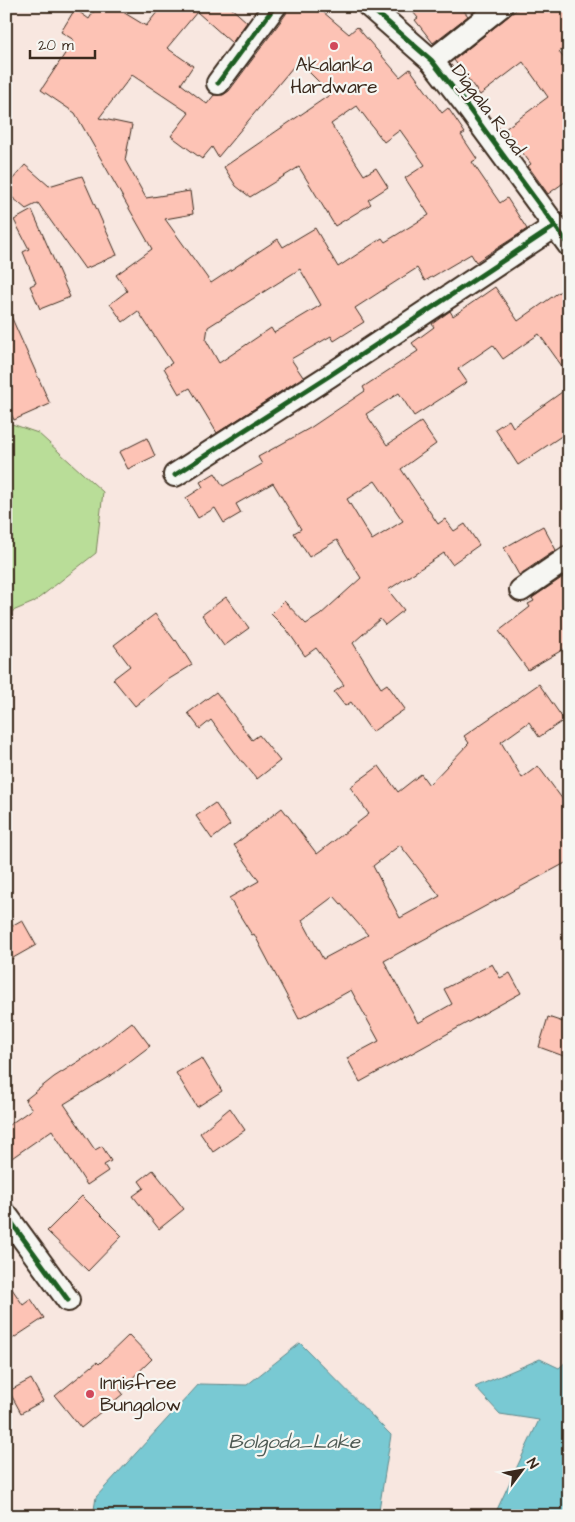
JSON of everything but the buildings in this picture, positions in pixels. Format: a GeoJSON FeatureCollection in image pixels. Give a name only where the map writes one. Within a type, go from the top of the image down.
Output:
{"type":"FeatureCollection","features":[{"type":"Feature","properties":{"kind":"street"},"geometry":{"type":"LineString","coordinates":[[218,83],[275,6]]}},
{"type":"Feature","properties":{"kind":"street","name":"Diggala Road"},"geometry":{"type":"LineString","coordinates":[[369,6],[432,61],[569,245]]}},
{"type":"Feature","properties":{"kind":"street"},"geometry":{"type":"LineString","coordinates":[[432,61],[501,6]]}},
{"type":"Feature","properties":{"kind":"street"},"geometry":{"type":"LineString","coordinates":[[175,475],[329,376],[555,226]]}},
{"type":"Feature","properties":{"kind":"street"},"geometry":{"type":"LineString","coordinates":[[521,590],[569,557]]}},
{"type":"Feature","properties":{"kind":"street"},"geometry":{"type":"LineString","coordinates":[[6,1215],[68,1300]]}},
{"type":"Feature","properties":{"kind":"green space"},"geometry":{"type":"Polygon","coordinates":[[[6,422],[38,433],[103,492],[96,553],[34,602],[6,614],[6,422]]]}},
{"type":"Feature","properties":{"kind":"water","name":"Bolgoda_Lake"},"geometry":{"type":"Polygon","coordinates":[[[300,1343],[391,1435],[378,1516],[93,1516],[96,1497],[199,1384],[247,1385],[300,1343]]]}},
{"type":"Feature","properties":{"kind":"water"},"geometry":{"type":"Polygon","coordinates":[[[540,1359],[559,1368],[569,1359],[569,1516],[494,1516],[539,1420],[500,1414],[475,1387],[540,1359]]]}},
{"type":"Feature","properties":{"kind":"cycle path"},"geometry":{"type":"LineString","coordinates":[[218,83],[275,6]]}},
{"type":"Feature","properties":{"kind":"cycle path"},"geometry":{"type":"LineString","coordinates":[[369,6],[432,61],[569,245]]}},
{"type":"Feature","properties":{"kind":"cycle path"},"geometry":{"type":"LineString","coordinates":[[175,475],[329,376],[555,226]]}},
{"type":"Feature","properties":{"kind":"cycle path"},"geometry":{"type":"LineString","coordinates":[[6,1215],[68,1300]]}},
{"type":"Feature","properties":{"kind":"place","name":"Akalanka Hardware"},"geometry":{"type":"Point","coordinates":[334,46]}},
{"type":"Feature","properties":{"kind":"place","name":"Innisfree Bungalow"},"geometry":{"type":"Point","coordinates":[90,1394]}}]}
